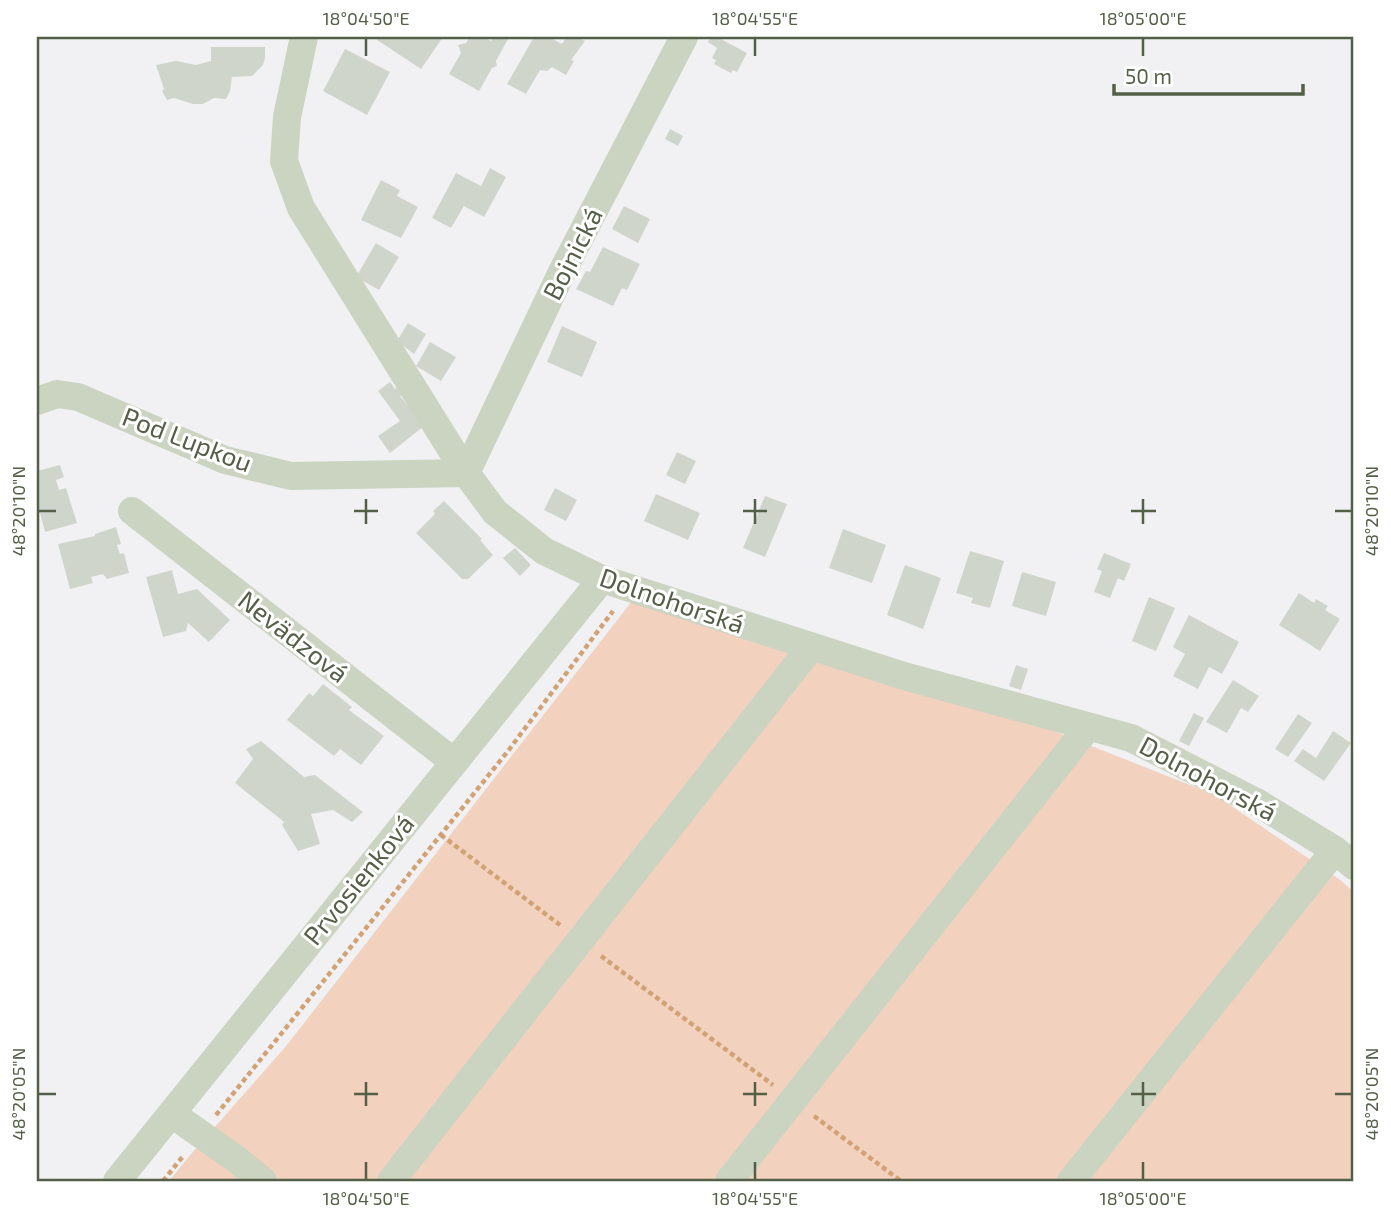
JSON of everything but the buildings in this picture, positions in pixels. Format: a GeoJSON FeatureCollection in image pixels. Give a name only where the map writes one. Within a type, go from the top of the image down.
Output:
{"type":"FeatureCollection","features":[{"type":"Feature","properties":{"kind":"street","name":"Dolnohorská"},"geometry":{"type":"LineString","coordinates":[[304,37],[287,117],[284,161],[301,208],[466,473],[495,512],[534,544],[602,579],[630,589],[904,676],[1131,738],[1258,803],[1345,858]]}},
{"type":"Feature","properties":{"kind":"street","name":"Bojnická"},"geometry":{"type":"LineString","coordinates":[[466,473],[562,272],[684,37]]}},
{"type":"Feature","properties":{"kind":"street","name":"Pod Lupkou"},"geometry":{"type":"LineString","coordinates":[[37,401],[57,394],[78,397],[225,460],[290,476],[466,473]]}},
{"type":"Feature","properties":{"kind":"street","name":"Nevädzová"},"geometry":{"type":"LineString","coordinates":[[132,512],[454,762]]}},
{"type":"Feature","properties":{"kind":"street","name":"Prvosienková"},"geometry":{"type":"LineString","coordinates":[[117,1181],[602,579]]}},
{"type":"Feature","properties":{"kind":"street"},"geometry":{"type":"LineString","coordinates":[[391,1181],[811,647]]}},
{"type":"Feature","properties":{"kind":"street"},"geometry":{"type":"LineString","coordinates":[[729,1181],[1088,727]]}},
{"type":"Feature","properties":{"kind":"street"},"geometry":{"type":"LineString","coordinates":[[1071,1181],[1345,858]]}},
{"type":"Feature","properties":{"kind":"street"},"geometry":{"type":"LineString","coordinates":[[172,1114],[263,1181]]}},
{"type":"Feature","properties":{"kind":"path"},"geometry":{"type":"LineString","coordinates":[[163,1181],[508,751],[630,589]]}},
{"type":"Feature","properties":{"kind":"path"},"geometry":{"type":"LineString","coordinates":[[441,835],[901,1181]]}},
{"type":"Feature","properties":{"kind":"shaded area"},"geometry":{"type":"Polygon","coordinates":[[[632,601],[1026,720],[1215,795],[1339,879],[1354,892],[1354,1181],[169,1181],[287,1045],[632,601]]]}}]}
